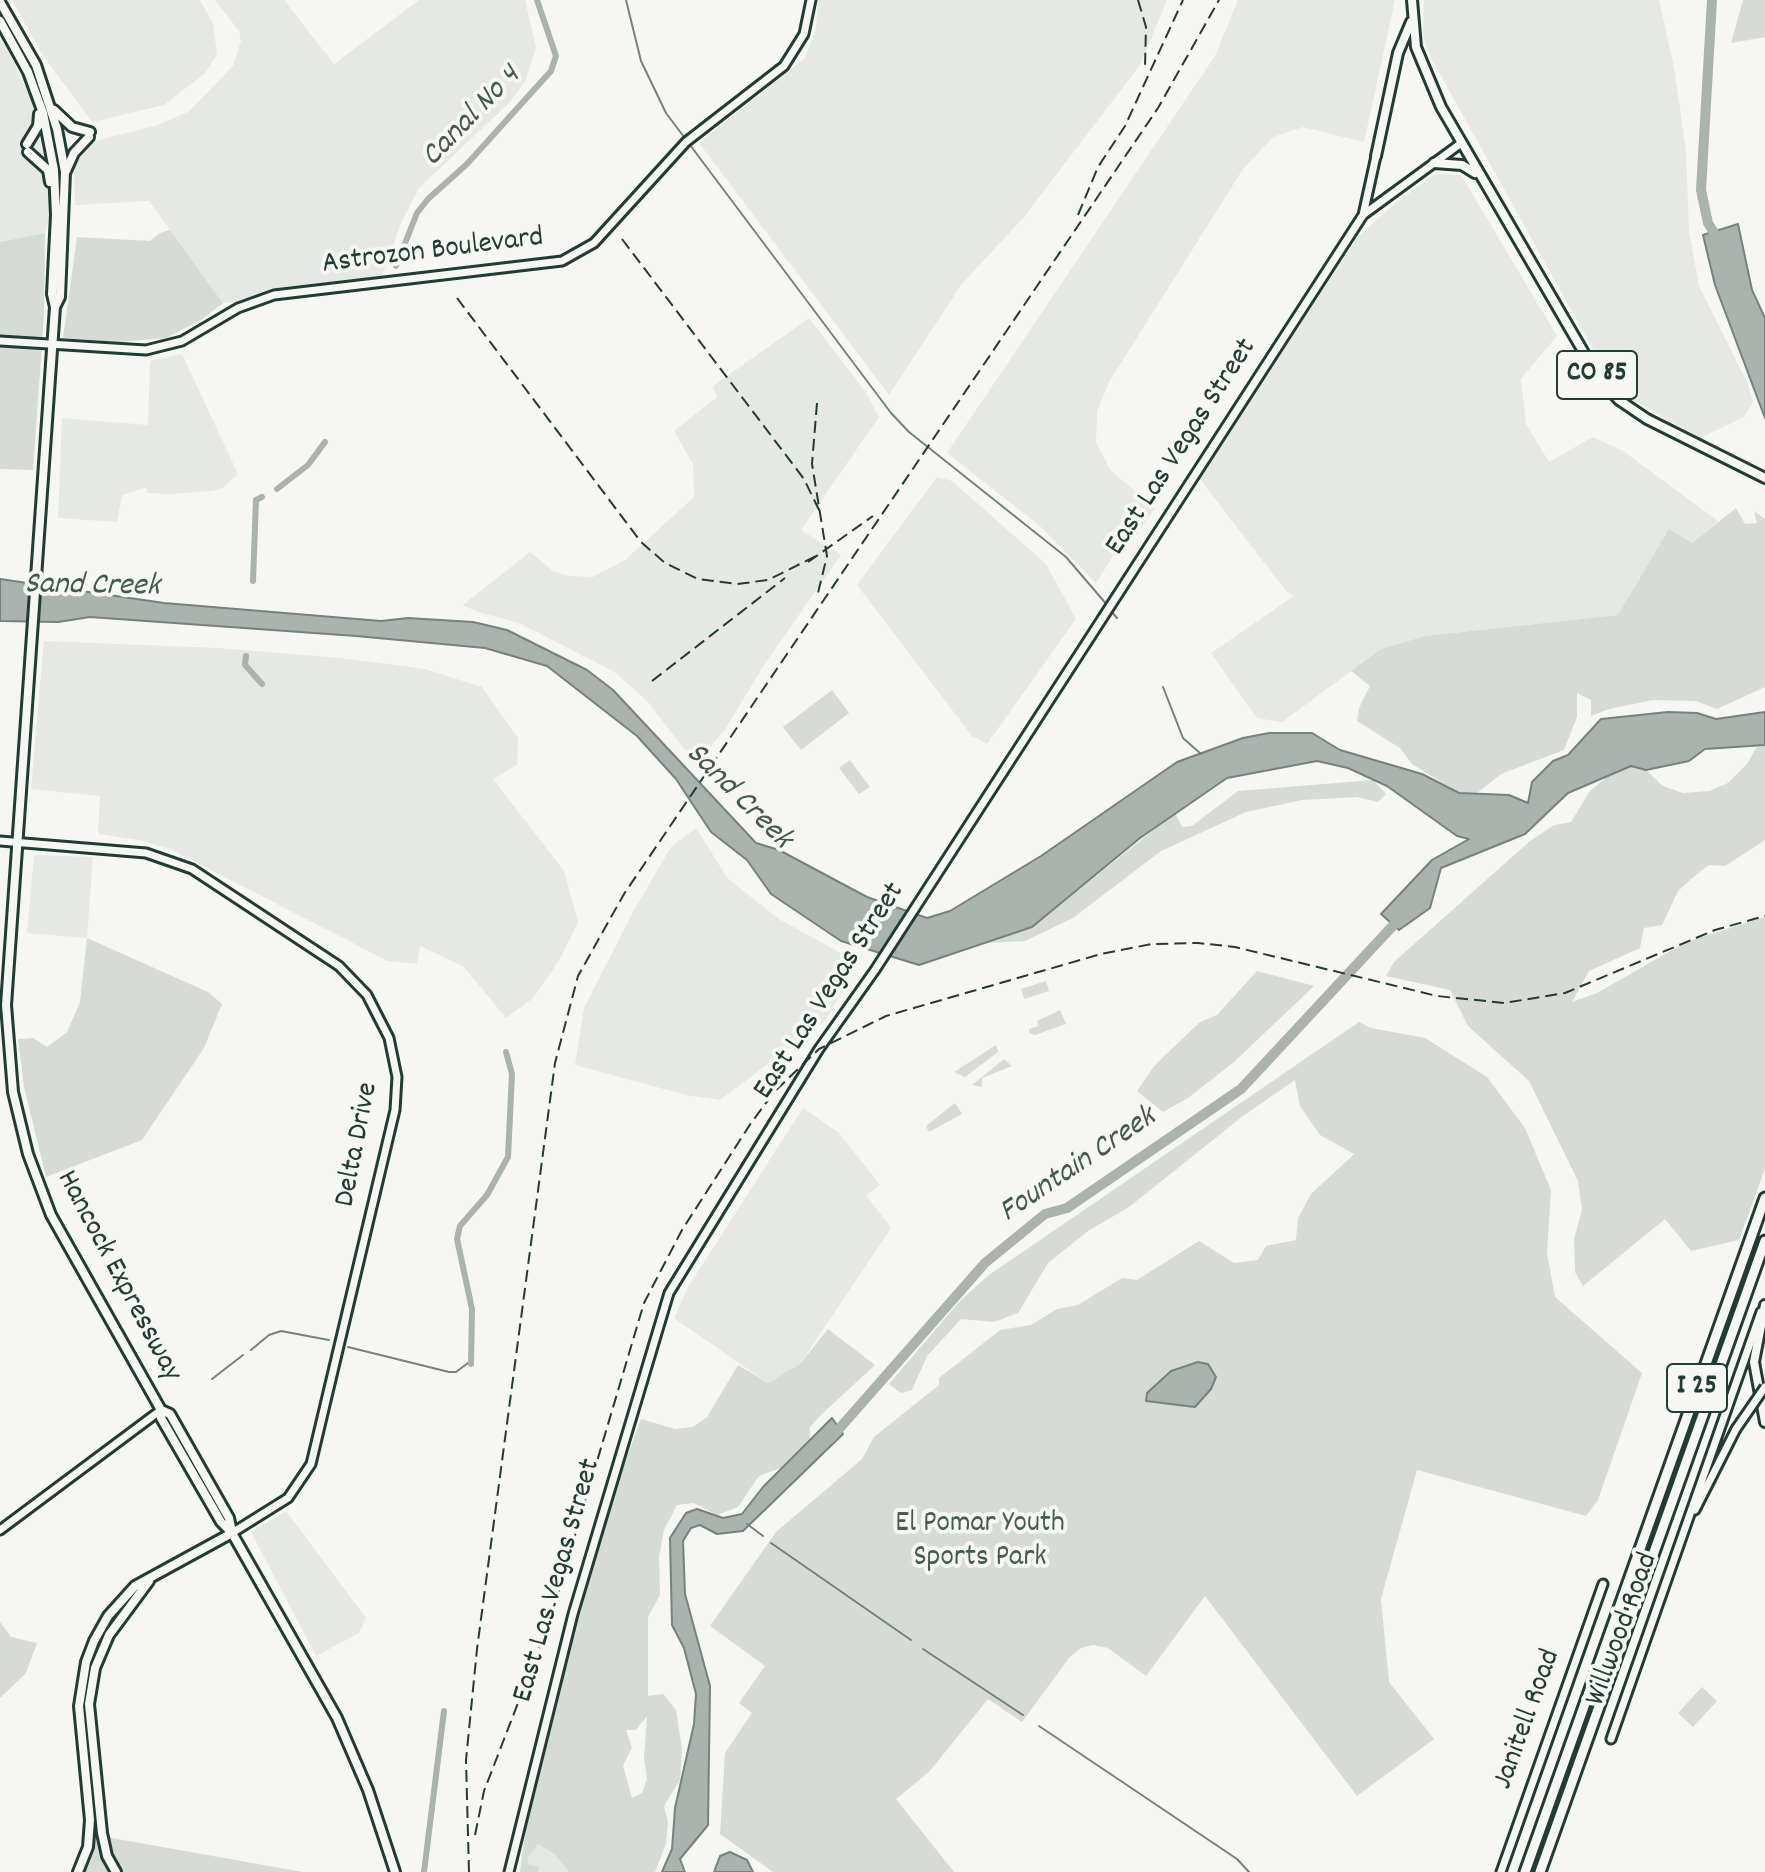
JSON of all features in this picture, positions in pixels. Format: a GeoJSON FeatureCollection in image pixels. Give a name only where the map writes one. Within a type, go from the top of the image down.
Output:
{"type":"FeatureCollection","features":[{"type":"Feature","properties":{"kind":"highway","name":"I 25"},"geometry":{"type":"LineString","coordinates":[[1525,1872],[1765,1198]]}},
{"type":"Feature","properties":{"kind":"highway","name":"I 25"},"geometry":{"type":"LineString","coordinates":[[1540,1872],[1765,1241]]}},
{"type":"Feature","properties":{"kind":"main road","name":"CO 85"},"geometry":{"type":"LineString","coordinates":[[1412,0],[1411,21],[1424,70],[1460,144],[1607,388],[1656,425],[1765,478]]}},
{"type":"Feature","properties":{"kind":"main road","name":"Hancock Expressway"},"geometry":{"type":"LineString","coordinates":[[0,2],[28,46],[50,106],[65,172],[60,297],[55,307]]}},
{"type":"Feature","properties":{"kind":"main road","name":"Hancock Expressway"},"geometry":{"type":"LineString","coordinates":[[0,21],[34,86],[50,141],[56,197],[52,294],[55,307],[6,1005],[10,1064],[20,1122],[51,1215],[161,1410],[170,1414],[194,1456],[229,1518],[232,1533],[344,1732],[368,1790],[395,1872]]}},
{"type":"Feature","properties":{"kind":"main road"},"geometry":{"type":"LineString","coordinates":[[1376,156],[1398,53],[1411,21]]}},
{"type":"Feature","properties":{"kind":"main road"},"geometry":{"type":"LineString","coordinates":[[34,86],[40,121],[27,148],[48,170],[56,197]]}},
{"type":"Feature","properties":{"kind":"main road"},"geometry":{"type":"LineString","coordinates":[[50,106],[72,127],[90,135],[74,153],[65,172]]}},
{"type":"Feature","properties":{"kind":"main road"},"geometry":{"type":"LineString","coordinates":[[1434,163],[1462,165],[1480,177]]}},
{"type":"Feature","properties":{"kind":"main road"},"geometry":{"type":"LineString","coordinates":[[1765,1304],[1754,1362],[1765,1422]]}},
{"type":"Feature","properties":{"kind":"main road"},"geometry":{"type":"LineString","coordinates":[[78,1872],[88,1847],[90,1820],[81,1742],[81,1688],[94,1641],[115,1606],[135,1586],[232,1533]]}},
{"type":"Feature","properties":{"kind":"main road"},"geometry":{"type":"LineString","coordinates":[[116,1872],[104,1845],[89,1704],[95,1668],[109,1635],[149,1581]]}},
{"type":"Feature","properties":{"kind":"main road"},"geometry":{"type":"LineString","coordinates":[[81,1742],[87,1756],[93,1758]]}},
{"type":"Feature","properties":{"kind":"street","name":"Astrozon Boulevard"},"geometry":{"type":"LineString","coordinates":[[0,341],[146,350],[182,341],[238,308],[274,295],[562,261],[601,237],[677,151],[766,82],[790,59],[804,34],[811,0]]}},
{"type":"Feature","properties":{"kind":"street","name":"East Las Vegas Street"},"geometry":{"type":"LineString","coordinates":[[1363,215],[1460,144]]}},
{"type":"Feature","properties":{"kind":"street","name":"East Las Vegas Street"},"geometry":{"type":"LineString","coordinates":[[509,1872],[569,1628],[665,1301],[819,1049],[875,970],[1363,215],[1376,156]]}},
{"type":"Feature","properties":{"kind":"street","name":"Delta Drive"},"geometry":{"type":"LineString","coordinates":[[0,841],[146,853],[196,871],[339,966],[367,995],[389,1038],[397,1077],[395,1110],[311,1464],[288,1498],[232,1533]]}},
{"type":"Feature","properties":{"kind":"street","name":"Willwood Road"},"geometry":{"type":"LineString","coordinates":[[1611,1739],[1765,1304]]}},
{"type":"Feature","properties":{"kind":"street","name":"Willwood Road"},"geometry":{"type":"LineString","coordinates":[[1682,1537],[1736,1429],[1765,1387]]}},
{"type":"Feature","properties":{"kind":"street"},"geometry":{"type":"LineString","coordinates":[[0,1530],[161,1410]]}},
{"type":"Feature","properties":{"kind":"street","name":"Janitell Road"},"geometry":{"type":"LineString","coordinates":[[1501,1872],[1603,1584]]}},
{"type":"Feature","properties":{"kind":"shaded area"},"geometry":{"type":"Polygon","coordinates":[[[12,0],[200,0],[213,23],[217,55],[204,74],[164,105],[92,122],[42,54],[12,0]]]}},
{"type":"Feature","properties":{"kind":"shaded area"},"geometry":{"type":"Polygon","coordinates":[[[215,0],[284,0],[334,64],[419,0],[525,0],[536,48],[525,82],[509,103],[419,188],[401,223],[382,276],[278,288],[243,301],[223,303],[149,201],[75,205],[74,166],[92,142],[158,125],[188,112],[233,66],[241,41],[239,31],[215,0]]]}},
{"type":"Feature","properties":{"kind":"shaded area"},"geometry":{"type":"Polygon","coordinates":[[[818,0],[1167,0],[1140,65],[1024,217],[961,285],[889,395],[699,143],[805,58],[816,29],[818,0]]]}},
{"type":"Feature","properties":{"kind":"shaded area"},"geometry":{"type":"Polygon","coordinates":[[[1238,0],[1395,0],[1364,142],[1303,127],[1273,137],[1243,169],[1109,382],[1097,411],[1096,443],[1111,471],[1155,508],[1128,547],[1113,556],[1096,583],[1040,526],[947,453],[1215,56],[1238,0]]]}},
{"type":"Feature","properties":{"kind":"shaded area"},"geometry":{"type":"Polygon","coordinates":[[[1424,0],[1659,0],[1674,67],[1686,151],[1689,231],[1699,286],[1747,382],[1753,402],[1744,417],[1700,438],[1621,393],[1599,360],[1430,56],[1423,36],[1424,0]]]}},
{"type":"Feature","properties":{"kind":"shaded area"},"geometry":{"type":"Polygon","coordinates":[[[0,34],[31,99],[47,172],[51,212],[45,233],[0,242],[0,34]]]}},
{"type":"Feature","properties":{"kind":"shaded area"},"geometry":{"type":"Polygon","coordinates":[[[1435,174],[1461,175],[1557,336],[1521,379],[1526,424],[1549,462],[1593,437],[1623,451],[1718,521],[1692,543],[1669,530],[1618,615],[1425,636],[1381,649],[1282,722],[1257,718],[1211,653],[1294,596],[1286,591],[1199,478],[1358,237],[1394,204],[1435,174]]]}},
{"type":"Feature","properties":{"kind":"shaded area"},"geometry":{"type":"Polygon","coordinates":[[[1738,224],[1752,290],[1765,318],[1765,418],[1715,285],[1703,235],[1738,224]]]}},
{"type":"Feature","properties":{"kind":"shaded area"},"geometry":{"type":"Polygon","coordinates":[[[809,318],[865,391],[879,417],[801,530],[841,555],[766,662],[724,731],[700,759],[684,749],[648,702],[615,672],[519,623],[463,605],[530,552],[553,571],[569,576],[593,577],[625,560],[694,497],[693,464],[674,431],[717,397],[713,386],[809,318]]]}},
{"type":"Feature","properties":{"kind":"shaded area"},"geometry":{"type":"Polygon","coordinates":[[[182,354],[238,474],[224,487],[213,491],[147,493],[147,487],[122,495],[117,522],[58,518],[62,418],[148,425],[150,361],[182,354]]]}},
{"type":"Feature","properties":{"kind":"shaded area"},"geometry":{"type":"Polygon","coordinates":[[[937,477],[952,481],[1046,564],[1076,619],[987,744],[972,736],[857,585],[937,477]]]}},
{"type":"Feature","properties":{"kind":"shaded area"},"geometry":{"type":"Polygon","coordinates":[[[0,579],[164,603],[381,621],[408,618],[473,622],[507,630],[587,670],[613,690],[756,843],[779,850],[867,897],[927,918],[950,911],[1041,856],[1177,762],[1243,738],[1269,733],[1312,733],[1340,750],[1422,774],[1459,793],[1509,795],[1528,803],[1532,782],[1553,761],[1568,755],[1601,719],[1668,712],[1697,713],[1716,719],[1765,712],[1765,745],[1705,749],[1689,761],[1646,770],[1631,766],[1568,793],[1525,834],[1441,868],[1430,908],[1399,930],[1381,914],[1432,860],[1469,839],[1457,836],[1387,786],[1348,768],[1317,761],[1227,778],[1140,838],[1032,927],[919,965],[841,941],[771,894],[747,860],[711,832],[676,779],[637,736],[547,666],[485,648],[356,636],[90,617],[58,622],[0,621],[0,579]]]}},
{"type":"Feature","properties":{"kind":"shaded area"},"geometry":{"type":"Polygon","coordinates":[[[44,641],[218,648],[340,658],[425,669],[482,687],[518,738],[517,765],[493,779],[564,871],[578,922],[560,959],[533,998],[506,1018],[463,966],[420,946],[417,964],[388,961],[170,849],[139,840],[98,834],[100,796],[31,789],[44,641]]]}},
{"type":"Feature","properties":{"kind":"shaded area"},"geometry":{"type":"Polygon","coordinates":[[[696,828],[728,879],[779,919],[859,963],[825,1021],[720,1100],[686,1095],[575,1065],[584,1008],[633,912],[671,847],[696,828]]]}},
{"type":"Feature","properties":{"kind":"shaded area"},"geometry":{"type":"Polygon","coordinates":[[[34,855],[93,857],[87,938],[27,933],[34,855]]]}},
{"type":"Feature","properties":{"kind":"shaded area"},"geometry":{"type":"Polygon","coordinates":[[[803,1108],[839,1133],[880,1185],[866,1195],[891,1228],[800,1364],[768,1383],[674,1318],[688,1287],[803,1108]]]}},
{"type":"Feature","properties":{"kind":"shaded area"},"geometry":{"type":"Polygon","coordinates":[[[1198,1362],[1208,1364],[1216,1377],[1211,1389],[1195,1407],[1146,1401],[1147,1393],[1171,1371],[1198,1362]]]}},
{"type":"Feature","properties":{"kind":"shaded area"},"geometry":{"type":"Polygon","coordinates":[[[832,1418],[843,1434],[743,1531],[717,1534],[700,1525],[691,1528],[683,1541],[685,1594],[710,1686],[708,1825],[680,1859],[685,1872],[662,1872],[672,1849],[675,1808],[694,1724],[696,1694],[684,1648],[672,1625],[670,1538],[686,1513],[697,1509],[723,1518],[742,1514],[763,1487],[832,1418]]]}},
{"type":"Feature","properties":{"kind":"shaded area"},"geometry":{"type":"Polygon","coordinates":[[[286,1511],[366,1618],[359,1633],[316,1656],[251,1532],[286,1511]]]}},
{"type":"Feature","properties":{"kind":"shaded area"},"geometry":{"type":"Polygon","coordinates":[[[537,1844],[555,1855],[569,1872],[538,1872],[539,1866],[528,1865],[527,1858],[537,1844]]]}},
{"type":"Feature","properties":{"kind":"shaded area"},"geometry":{"type":"Polygon","coordinates":[[[730,1852],[747,1860],[753,1872],[714,1872],[720,1856],[730,1852]]]}},
{"type":"Feature","properties":{"kind":"green space"},"geometry":{"type":"Polygon","coordinates":[[[1743,0],[1765,0],[1765,37],[1731,43],[1743,0]]]}},
{"type":"Feature","properties":{"kind":"green space"},"geometry":{"type":"Polygon","coordinates":[[[170,230],[223,303],[201,320],[166,338],[120,342],[63,338],[77,237],[150,241],[170,230]]]}},
{"type":"Feature","properties":{"kind":"green space"},"geometry":{"type":"Polygon","coordinates":[[[45,233],[44,316],[33,470],[0,469],[0,242],[45,233]]]}},
{"type":"Feature","properties":{"kind":"green space"},"geometry":{"type":"Polygon","coordinates":[[[1736,508],[1745,524],[1757,523],[1754,511],[1765,519],[1765,687],[1717,709],[1696,701],[1653,700],[1591,716],[1591,700],[1577,693],[1577,717],[1564,750],[1501,774],[1477,793],[1459,793],[1412,764],[1400,748],[1357,721],[1359,708],[1370,686],[1351,671],[1381,649],[1425,636],[1618,615],[1669,529],[1692,543],[1736,508]]]}},
{"type":"Feature","properties":{"kind":"green space"},"geometry":{"type":"Polygon","coordinates":[[[832,690],[849,713],[801,750],[783,727],[832,690]]]}},
{"type":"Feature","properties":{"kind":"green space"},"geometry":{"type":"Polygon","coordinates":[[[1765,745],[1765,840],[1725,866],[1709,865],[1691,879],[1678,891],[1662,925],[1644,928],[1640,948],[1589,971],[1572,1002],[1597,993],[1686,942],[1765,917],[1765,1169],[1739,1240],[1691,1251],[1665,1219],[1583,1286],[1575,1272],[1574,1239],[1582,1210],[1578,1181],[1529,1081],[1468,1026],[1450,990],[1386,976],[1394,962],[1530,841],[1554,825],[1571,822],[1590,791],[1612,773],[1631,766],[1646,770],[1663,786],[1683,793],[1709,791],[1728,783],[1747,764],[1756,748],[1765,745]]]}},
{"type":"Feature","properties":{"kind":"green space"},"geometry":{"type":"Polygon","coordinates":[[[850,760],[870,787],[859,794],[839,768],[850,760]]]}},
{"type":"Feature","properties":{"kind":"green space"},"geometry":{"type":"Polygon","coordinates":[[[1373,780],[1386,794],[1378,802],[1357,797],[1302,800],[1246,812],[1161,851],[1073,918],[1025,941],[988,943],[1032,927],[1175,813],[1182,827],[1192,826],[1238,791],[1373,780]]]}},
{"type":"Feature","properties":{"kind":"green space"},"geometry":{"type":"Polygon","coordinates":[[[87,938],[208,992],[222,1004],[204,1048],[142,1140],[46,1177],[24,1087],[18,1039],[33,1038],[47,1047],[67,1032],[80,1002],[87,938]]]}},
{"type":"Feature","properties":{"kind":"green space"},"geometry":{"type":"Polygon","coordinates":[[[1257,971],[1314,986],[1234,1062],[1188,1098],[1163,1112],[1137,1091],[1155,1065],[1200,1022],[1217,1015],[1257,971]]]}},
{"type":"Feature","properties":{"kind":"green space"},"geometry":{"type":"Polygon","coordinates":[[[1046,981],[1049,991],[1024,999],[1021,989],[1046,981]]]}},
{"type":"Feature","properties":{"kind":"green space"},"geometry":{"type":"Polygon","coordinates":[[[1060,1010],[1066,1024],[1035,1035],[1029,1033],[1029,1029],[1038,1026],[1037,1021],[1060,1010]]]}},
{"type":"Feature","properties":{"kind":"green space","name":"El Pomar Youth Sports Park"},"geometry":{"type":"Polygon","coordinates":[[[1359,1022],[1371,1028],[1425,1038],[1487,1077],[1525,1128],[1551,1190],[1547,1253],[1555,1297],[1642,1373],[1598,1500],[1586,1516],[1417,1470],[1381,1599],[1389,1682],[1434,1739],[1357,1796],[1205,1596],[1146,1676],[1108,1648],[1093,1645],[1081,1648],[1069,1658],[1022,1722],[988,1699],[929,1772],[896,1799],[954,1872],[773,1872],[720,1834],[725,1753],[752,1713],[739,1703],[765,1666],[710,1626],[776,1532],[862,1459],[874,1437],[939,1385],[939,1378],[1000,1330],[1031,1325],[1057,1309],[1078,1305],[1122,1278],[1137,1280],[1199,1241],[1234,1263],[1258,1260],[1266,1246],[1296,1240],[1298,1218],[1311,1194],[1354,1154],[1320,1135],[1300,1106],[1295,1080],[1243,1116],[1129,1207],[1088,1231],[1048,1263],[1018,1313],[994,1322],[961,1319],[927,1356],[912,1390],[901,1393],[889,1384],[958,1303],[989,1275],[1359,1022]]]}},
{"type":"Feature","properties":{"kind":"green space"},"geometry":{"type":"Polygon","coordinates":[[[996,1045],[998,1052],[965,1077],[954,1072],[996,1045]]]}},
{"type":"Feature","properties":{"kind":"green space"},"geometry":{"type":"Polygon","coordinates":[[[1004,1059],[1012,1066],[982,1078],[982,1087],[972,1085],[1004,1059]]]}},
{"type":"Feature","properties":{"kind":"green space"},"geometry":{"type":"Polygon","coordinates":[[[955,1103],[962,1114],[929,1132],[926,1126],[955,1103]]]}},
{"type":"Feature","properties":{"kind":"green space"},"geometry":{"type":"Polygon","coordinates":[[[828,1329],[875,1365],[810,1427],[810,1439],[783,1467],[759,1476],[738,1507],[717,1515],[694,1503],[677,1505],[664,1530],[659,1557],[660,1595],[648,1617],[648,1696],[663,1694],[676,1710],[682,1749],[680,1780],[664,1806],[668,1822],[666,1844],[655,1872],[569,1872],[555,1855],[538,1844],[527,1858],[529,1865],[539,1866],[538,1872],[520,1872],[527,1820],[522,1814],[606,1500],[618,1481],[641,1419],[675,1429],[693,1427],[707,1417],[738,1365],[768,1383],[800,1364],[828,1329]],[[647,1716],[636,1730],[626,1730],[632,1748],[623,1765],[632,1798],[642,1793],[647,1779],[644,1758],[647,1716]]]}},
{"type":"Feature","properties":{"kind":"green space"},"geometry":{"type":"Polygon","coordinates":[[[0,1622],[11,1637],[37,1643],[26,1673],[0,1698],[0,1622]]]}},
{"type":"Feature","properties":{"kind":"green space"},"geometry":{"type":"Polygon","coordinates":[[[1702,1687],[1717,1701],[1693,1727],[1678,1713],[1702,1687]]]}},
{"type":"Feature","properties":{"kind":"green space"},"geometry":{"type":"Polygon","coordinates":[[[89,1834],[303,1872],[78,1872],[89,1834]]]}},
{"type":"Feature","properties":{"kind":"waterway","name":"Canal No 4"},"geometry":{"type":"LineString","coordinates":[[396,266],[417,213],[428,199],[467,164],[551,71],[556,56],[537,0]]}},
{"type":"Feature","properties":{"kind":"waterway"},"geometry":{"type":"LineString","coordinates":[[626,0],[641,61],[666,113],[891,413],[909,432],[1066,557],[1108,606]]}},
{"type":"Feature","properties":{"kind":"waterway","name":"Fountain Creek"},"geometry":{"type":"LineString","coordinates":[[1712,0],[1701,190],[1708,223],[1719,241]]}},
{"type":"Feature","properties":{"kind":"waterway","name":"Canal No 4"},"geometry":{"type":"LineString","coordinates":[[277,489],[308,465],[325,442]]}},
{"type":"Feature","properties":{"kind":"waterway","name":"Canal No 4"},"geometry":{"type":"LineString","coordinates":[[253,581],[256,500],[262,497]]}},
{"type":"Feature","properties":{"kind":"waterway"},"geometry":{"type":"LineString","coordinates":[[1111,611],[1117,618]]}},
{"type":"Feature","properties":{"kind":"waterway","name":"Canal No 4"},"geometry":{"type":"LineString","coordinates":[[246,656],[245,665],[262,684]]}},
{"type":"Feature","properties":{"kind":"waterway"},"geometry":{"type":"LineString","coordinates":[[1163,687],[1183,738],[1201,754]]}},
{"type":"Feature","properties":{"kind":"waterway","name":"Fountain Creek"},"geometry":{"type":"LineString","coordinates":[[831,1438],[985,1263],[1045,1214],[1067,1208],[1241,1089],[1401,917]]}},
{"type":"Feature","properties":{"kind":"waterway","name":"Canal No 4"},"geometry":{"type":"LineString","coordinates":[[471,1364],[472,1309],[457,1239],[460,1226],[487,1195],[508,1157],[512,1074],[506,1052]]}},
{"type":"Feature","properties":{"kind":"waterway"},"geometry":{"type":"LineString","coordinates":[[251,1350],[269,1335],[281,1331],[329,1340]]}},
{"type":"Feature","properties":{"kind":"waterway"},"geometry":{"type":"LineString","coordinates":[[348,1347],[449,1372],[456,1372],[472,1360]]}},
{"type":"Feature","properties":{"kind":"waterway"},"geometry":{"type":"LineString","coordinates":[[212,1379],[243,1355]]}},
{"type":"Feature","properties":{"kind":"waterway"},"geometry":{"type":"LineString","coordinates":[[747,1524],[763,1536]]}},
{"type":"Feature","properties":{"kind":"waterway"},"geometry":{"type":"LineString","coordinates":[[771,1543],[911,1640]]}},
{"type":"Feature","properties":{"kind":"waterway"},"geometry":{"type":"LineString","coordinates":[[923,1649],[1023,1715]]}},
{"type":"Feature","properties":{"kind":"waterway","name":"Canal No 4"},"geometry":{"type":"LineString","coordinates":[[424,1872],[444,1711]]}},
{"type":"Feature","properties":{"kind":"waterway"},"geometry":{"type":"LineString","coordinates":[[1039,1726],[1237,1859],[1249,1872]]}},
{"type":"Feature","properties":{"kind":"railway"},"geometry":{"type":"LineString","coordinates":[[1138,0],[1146,27],[1145,66]]}},
{"type":"Feature","properties":{"kind":"railway"},"geometry":{"type":"LineString","coordinates":[[1078,215],[1098,167],[1125,126],[1183,0]]}},
{"type":"Feature","properties":{"kind":"railway"},"geometry":{"type":"LineString","coordinates":[[469,1872],[466,1760],[477,1649],[555,1063],[578,976],[624,894],[1158,108],[1219,0]]}},
{"type":"Feature","properties":{"kind":"railway"},"geometry":{"type":"LineString","coordinates":[[622,239],[804,479],[821,514]]}},
{"type":"Feature","properties":{"kind":"railway"},"geometry":{"type":"LineString","coordinates":[[457,298],[641,542],[665,563],[698,579],[737,584],[768,580],[818,555]]}},
{"type":"Feature","properties":{"kind":"railway"},"geometry":{"type":"LineString","coordinates":[[817,403],[812,464],[827,556],[817,597]]}},
{"type":"Feature","properties":{"kind":"railway"},"geometry":{"type":"LineString","coordinates":[[808,562],[873,516]]}},
{"type":"Feature","properties":{"kind":"railway"},"geometry":{"type":"LineString","coordinates":[[652,681],[785,578]]}},
{"type":"Feature","properties":{"kind":"railway"},"geometry":{"type":"LineString","coordinates":[[475,1835],[484,1791],[549,1623],[644,1303],[682,1230],[751,1123],[775,1091],[819,1049],[886,1016],[1101,954],[1152,944],[1198,943],[1235,947],[1437,996],[1504,1003],[1565,993],[1715,930],[1765,916]]}},
{"type":"Feature","properties":{"kind":"water label","name":"Sand Creek"},"geometry":{"type":"Point","coordinates":[92,588]}},
{"type":"Feature","properties":{"kind":"water label","name":"Sand Creek"},"geometry":{"type":"Point","coordinates":[737,798]}}]}
